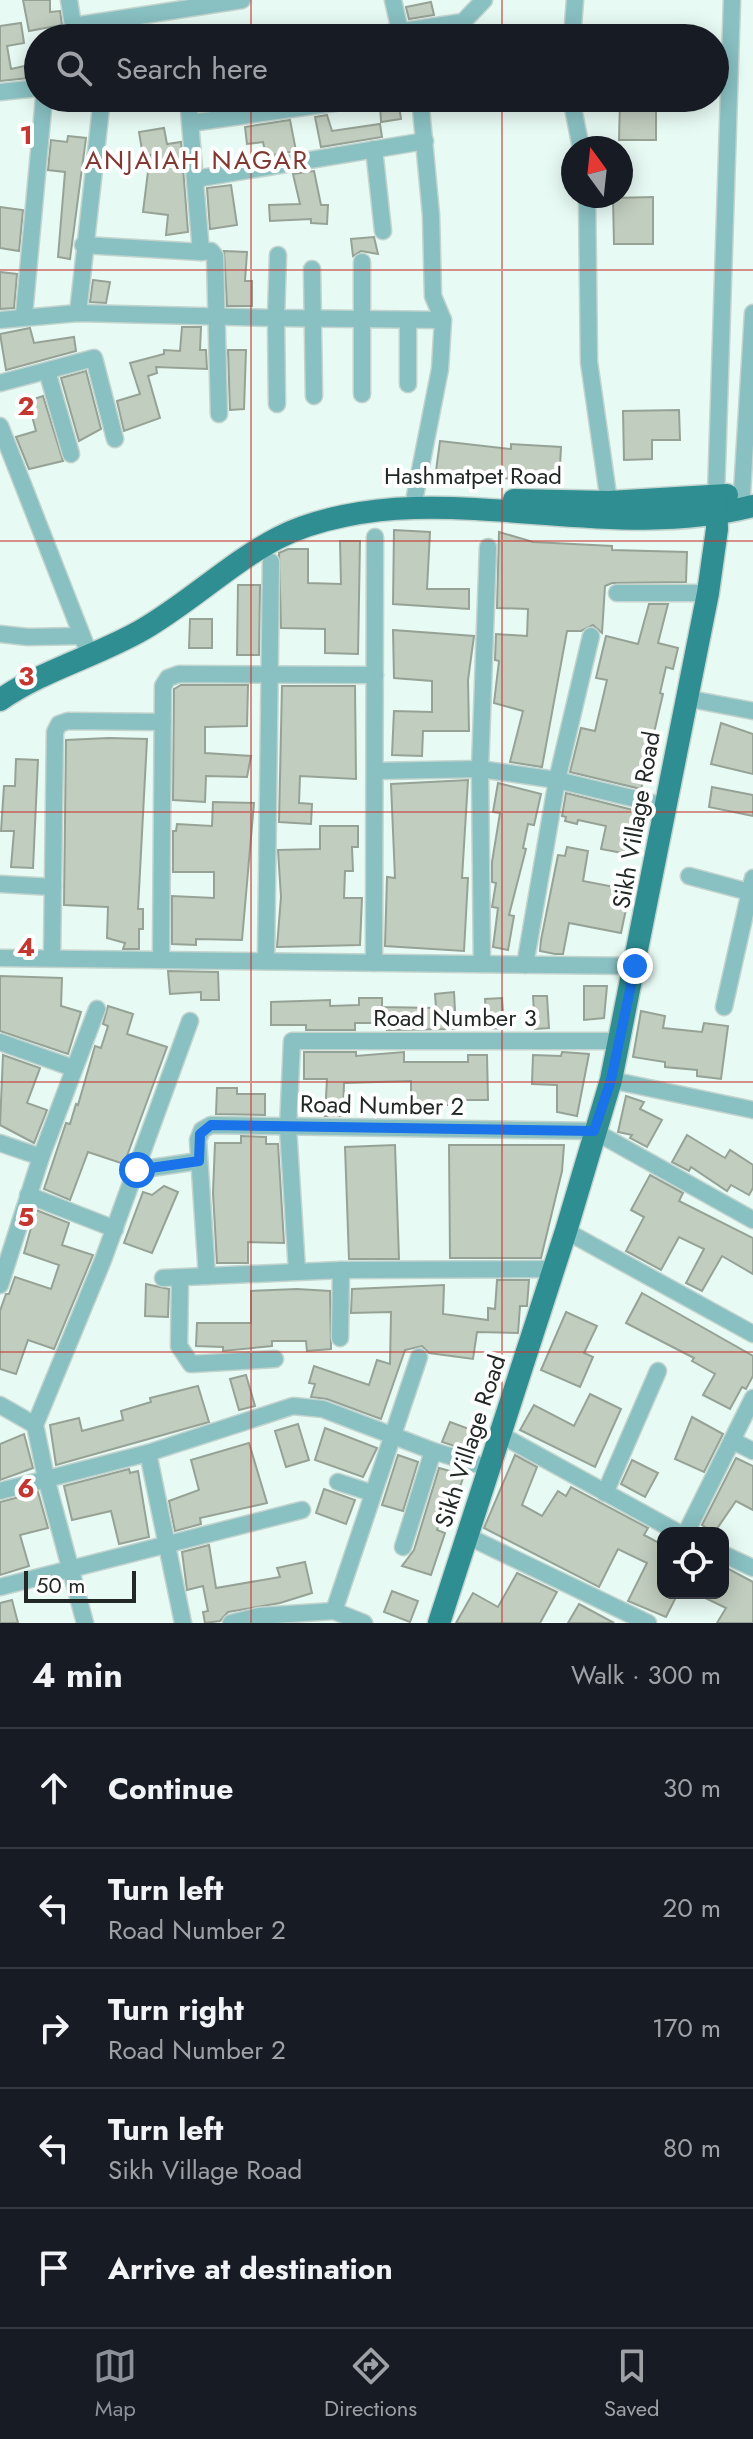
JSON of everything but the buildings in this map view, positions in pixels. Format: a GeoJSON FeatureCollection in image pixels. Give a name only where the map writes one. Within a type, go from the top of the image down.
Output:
{"type":"FeatureCollection","features":[{"type":"Feature","properties":{"kind":"main road","name":"Hashmatpet Road"},"geometry":{"type":"LineString","coordinates":[[346,511],[415,496],[716,505]]}},
{"type":"Feature","properties":{"kind":"main road"},"geometry":{"type":"LineString","coordinates":[[0,686],[85,645],[142,630],[279,538],[346,511],[413,508],[613,520],[747,500]]}},
{"type":"Feature","properties":{"kind":"main road","name":"Sikh Village Road"},"geometry":{"type":"LineString","coordinates":[[439,1623],[486,1467],[501,1435],[566,1231],[611,1080],[708,593],[716,505]]}},
{"type":"Feature","properties":{"kind":"main road"},"geometry":{"type":"LineString","coordinates":[[0,700],[85,645]]}},
{"type":"Feature","properties":{"kind":"street"},"geometry":{"type":"LineString","coordinates":[[69,0],[73,24]]}},
{"type":"Feature","properties":{"kind":"street"},"geometry":{"type":"LineString","coordinates":[[116,24],[242,0]]}},
{"type":"Feature","properties":{"kind":"street"},"geometry":{"type":"LineString","coordinates":[[393,0],[405,24]]}},
{"type":"Feature","properties":{"kind":"street"},"geometry":{"type":"LineString","coordinates":[[453,24],[463,22],[484,0]]}},
{"type":"Feature","properties":{"kind":"street"},"geometry":{"type":"LineString","coordinates":[[573,24],[575,0]]}},
{"type":"Feature","properties":{"kind":"street","name":"Sikh Village Road"},"geometry":{"type":"LineString","coordinates":[[729,95],[732,0]]}},
{"type":"Feature","properties":{"kind":"street"},"geometry":{"type":"LineString","coordinates":[[0,92],[24,89]]}},
{"type":"Feature","properties":{"kind":"street"},"geometry":{"type":"LineString","coordinates":[[24,315],[43,112]]}},
{"type":"Feature","properties":{"kind":"street"},"geometry":{"type":"LineString","coordinates":[[78,313],[83,245],[100,112]]}},
{"type":"Feature","properties":{"kind":"street"},"geometry":{"type":"LineString","coordinates":[[190,112],[201,252]]}},
{"type":"Feature","properties":{"kind":"street"},"geometry":{"type":"LineString","coordinates":[[191,123],[270,112]]}},
{"type":"Feature","properties":{"kind":"street"},"geometry":{"type":"LineString","coordinates":[[415,496],[440,369],[443,320],[433,296],[422,112]]}},
{"type":"Feature","properties":{"kind":"street"},"geometry":{"type":"LineString","coordinates":[[574,112],[579,136]]}},
{"type":"Feature","properties":{"kind":"street","name":"Sikh Village Road"},"geometry":{"type":"LineString","coordinates":[[716,505],[728,112]]}},
{"type":"Feature","properties":{"kind":"street"},"geometry":{"type":"LineString","coordinates":[[195,179],[425,141]]}},
{"type":"Feature","properties":{"kind":"street"},"geometry":{"type":"LineString","coordinates":[[374,149],[383,231]]}},
{"type":"Feature","properties":{"kind":"street"},"geometry":{"type":"LineString","coordinates":[[587,208],[589,362],[609,502]]}},
{"type":"Feature","properties":{"kind":"street"},"geometry":{"type":"LineString","coordinates":[[83,245],[211,251],[215,256],[219,414]]}},
{"type":"Feature","properties":{"kind":"street"},"geometry":{"type":"LineString","coordinates":[[277,404],[278,255]]}},
{"type":"Feature","properties":{"kind":"street"},"geometry":{"type":"LineString","coordinates":[[362,262],[362,394]]}},
{"type":"Feature","properties":{"kind":"street"},"geometry":{"type":"LineString","coordinates":[[312,269],[314,396]]}},
{"type":"Feature","properties":{"kind":"street"},"geometry":{"type":"LineString","coordinates":[[0,320],[24,315],[78,313],[363,322],[443,320]]}},
{"type":"Feature","properties":{"kind":"street"},"geometry":{"type":"LineString","coordinates":[[747,500],[753,313]]}},
{"type":"Feature","properties":{"kind":"street"},"geometry":{"type":"LineString","coordinates":[[408,321],[408,384]]}},
{"type":"Feature","properties":{"kind":"street"},"geometry":{"type":"LineString","coordinates":[[0,383],[94,358],[115,439]]}},
{"type":"Feature","properties":{"kind":"street"},"geometry":{"type":"LineString","coordinates":[[47,371],[71,454]]}},
{"type":"Feature","properties":{"kind":"street"},"geometry":{"type":"LineString","coordinates":[[0,426],[85,645],[0,634]]}},
{"type":"Feature","properties":{"kind":"street"},"geometry":{"type":"LineString","coordinates":[[374,963],[375,537]]}},
{"type":"Feature","properties":{"kind":"street"},"geometry":{"type":"LineString","coordinates":[[482,964],[480,769],[488,547]]}},
{"type":"Feature","properties":{"kind":"street"},"geometry":{"type":"LineString","coordinates":[[266,961],[271,562]]}},
{"type":"Feature","properties":{"kind":"street"},"geometry":{"type":"LineString","coordinates":[[617,593],[708,593]]}},
{"type":"Feature","properties":{"kind":"street"},"geometry":{"type":"LineString","coordinates":[[525,965],[557,780],[591,636]]}},
{"type":"Feature","properties":{"kind":"street"},"geometry":{"type":"LineString","coordinates":[[161,960],[163,686],[168,678],[179,674],[375,675]]}},
{"type":"Feature","properties":{"kind":"street"},"geometry":{"type":"LineString","coordinates":[[685,698],[753,711]]}},
{"type":"Feature","properties":{"kind":"street"},"geometry":{"type":"LineString","coordinates":[[52,958],[55,732],[59,724],[163,722]]}},
{"type":"Feature","properties":{"kind":"street"},"geometry":{"type":"LineString","coordinates":[[376,771],[480,769],[557,780],[665,806]]}},
{"type":"Feature","properties":{"kind":"street"},"geometry":{"type":"LineString","coordinates":[[689,876],[752,888],[724,1007]]}},
{"type":"Feature","properties":{"kind":"street"},"geometry":{"type":"LineString","coordinates":[[0,884],[53,887]]}},
{"type":"Feature","properties":{"kind":"street"},"geometry":{"type":"LineString","coordinates":[[0,958],[635,966]]}},
{"type":"Feature","properties":{"kind":"street"},"geometry":{"type":"LineString","coordinates":[[0,1285],[7,1241],[28,1195],[97,1009]]}},
{"type":"Feature","properties":{"kind":"street"},"geometry":{"type":"LineString","coordinates":[[85,1623],[36,1429],[115,1229],[190,1021]]}},
{"type":"Feature","properties":{"kind":"street","name":"Road Number 3"},"geometry":{"type":"LineString","coordinates":[[288,1128],[292,1041],[618,1041]]}},
{"type":"Feature","properties":{"kind":"street"},"geometry":{"type":"LineString","coordinates":[[0,1042],[73,1068]]}},
{"type":"Feature","properties":{"kind":"street"},"geometry":{"type":"LineString","coordinates":[[611,1080],[753,1110]]}},
{"type":"Feature","properties":{"kind":"street","name":"Road Number 2"},"geometry":{"type":"LineString","coordinates":[[199,1161],[200,1134],[211,1125],[594,1131]]}},
{"type":"Feature","properties":{"kind":"street"},"geometry":{"type":"LineString","coordinates":[[288,1128],[297,1271]]}},
{"type":"Feature","properties":{"kind":"street"},"geometry":{"type":"LineString","coordinates":[[594,1131],[753,1220]]}},
{"type":"Feature","properties":{"kind":"street"},"geometry":{"type":"LineString","coordinates":[[0,1143],[41,1157]]}},
{"type":"Feature","properties":{"kind":"street"},"geometry":{"type":"LineString","coordinates":[[137,1170],[199,1161],[207,1276]]}},
{"type":"Feature","properties":{"kind":"street"},"geometry":{"type":"LineString","coordinates":[[28,1195],[115,1229]]}},
{"type":"Feature","properties":{"kind":"street"},"geometry":{"type":"LineString","coordinates":[[566,1231],[753,1334]]}},
{"type":"Feature","properties":{"kind":"street"},"geometry":{"type":"LineString","coordinates":[[275,1359],[191,1364],[179,1346],[172,1278],[297,1271],[553,1269]]}},
{"type":"Feature","properties":{"kind":"street"},"geometry":{"type":"LineString","coordinates":[[340,1338],[341,1270]]}},
{"type":"Feature","properties":{"kind":"street"},"geometry":{"type":"LineString","coordinates":[[334,1611],[419,1357]]}},
{"type":"Feature","properties":{"kind":"street"},"geometry":{"type":"LineString","coordinates":[[605,1493],[658,1371]]}},
{"type":"Feature","properties":{"kind":"street"},"geometry":{"type":"LineString","coordinates":[[689,1527],[753,1398]]}},
{"type":"Feature","properties":{"kind":"street"},"geometry":{"type":"LineString","coordinates":[[0,1405],[36,1429]]}},
{"type":"Feature","properties":{"kind":"street"},"geometry":{"type":"LineString","coordinates":[[0,1491],[148,1453],[293,1406],[323,1409],[433,1451],[486,1467]]}},
{"type":"Feature","properties":{"kind":"street"},"geometry":{"type":"LineString","coordinates":[[501,1435],[668,1527]]}},
{"type":"Feature","properties":{"kind":"street"},"geometry":{"type":"LineString","coordinates":[[733,1441],[753,1451]]}},
{"type":"Feature","properties":{"kind":"street"},"geometry":{"type":"LineString","coordinates":[[403,1547],[433,1451]]}},
{"type":"Feature","properties":{"kind":"street"},"geometry":{"type":"LineString","coordinates":[[148,1453],[183,1623]]}},
{"type":"Feature","properties":{"kind":"street"},"geometry":{"type":"LineString","coordinates":[[338,1482],[372,1493]]}},
{"type":"Feature","properties":{"kind":"street"},"geometry":{"type":"LineString","coordinates":[[0,1587],[302,1510]]}},
{"type":"Feature","properties":{"kind":"street"},"geometry":{"type":"LineString","coordinates":[[465,1535],[648,1623]]}},
{"type":"Feature","properties":{"kind":"street"},"geometry":{"type":"LineString","coordinates":[[729,1557],[753,1568]]}},
{"type":"Feature","properties":{"kind":"street"},"geometry":{"type":"LineString","coordinates":[[231,1623],[259,1616],[334,1611],[364,1623]]}},
{"type":"Feature","properties":{"kind":"district","name":"ANJAIAH NAGAR"},"geometry":{"type":"Point","coordinates":[197,160]}},
{"type":"Feature","properties":{"kind":"route"},"geometry":{"type":"LineString","coordinates":[[137,1170],[199,1161],[198,1140],[202,1130],[211,1125],[594,1131],[611,1080],[635,966]]}}]}
